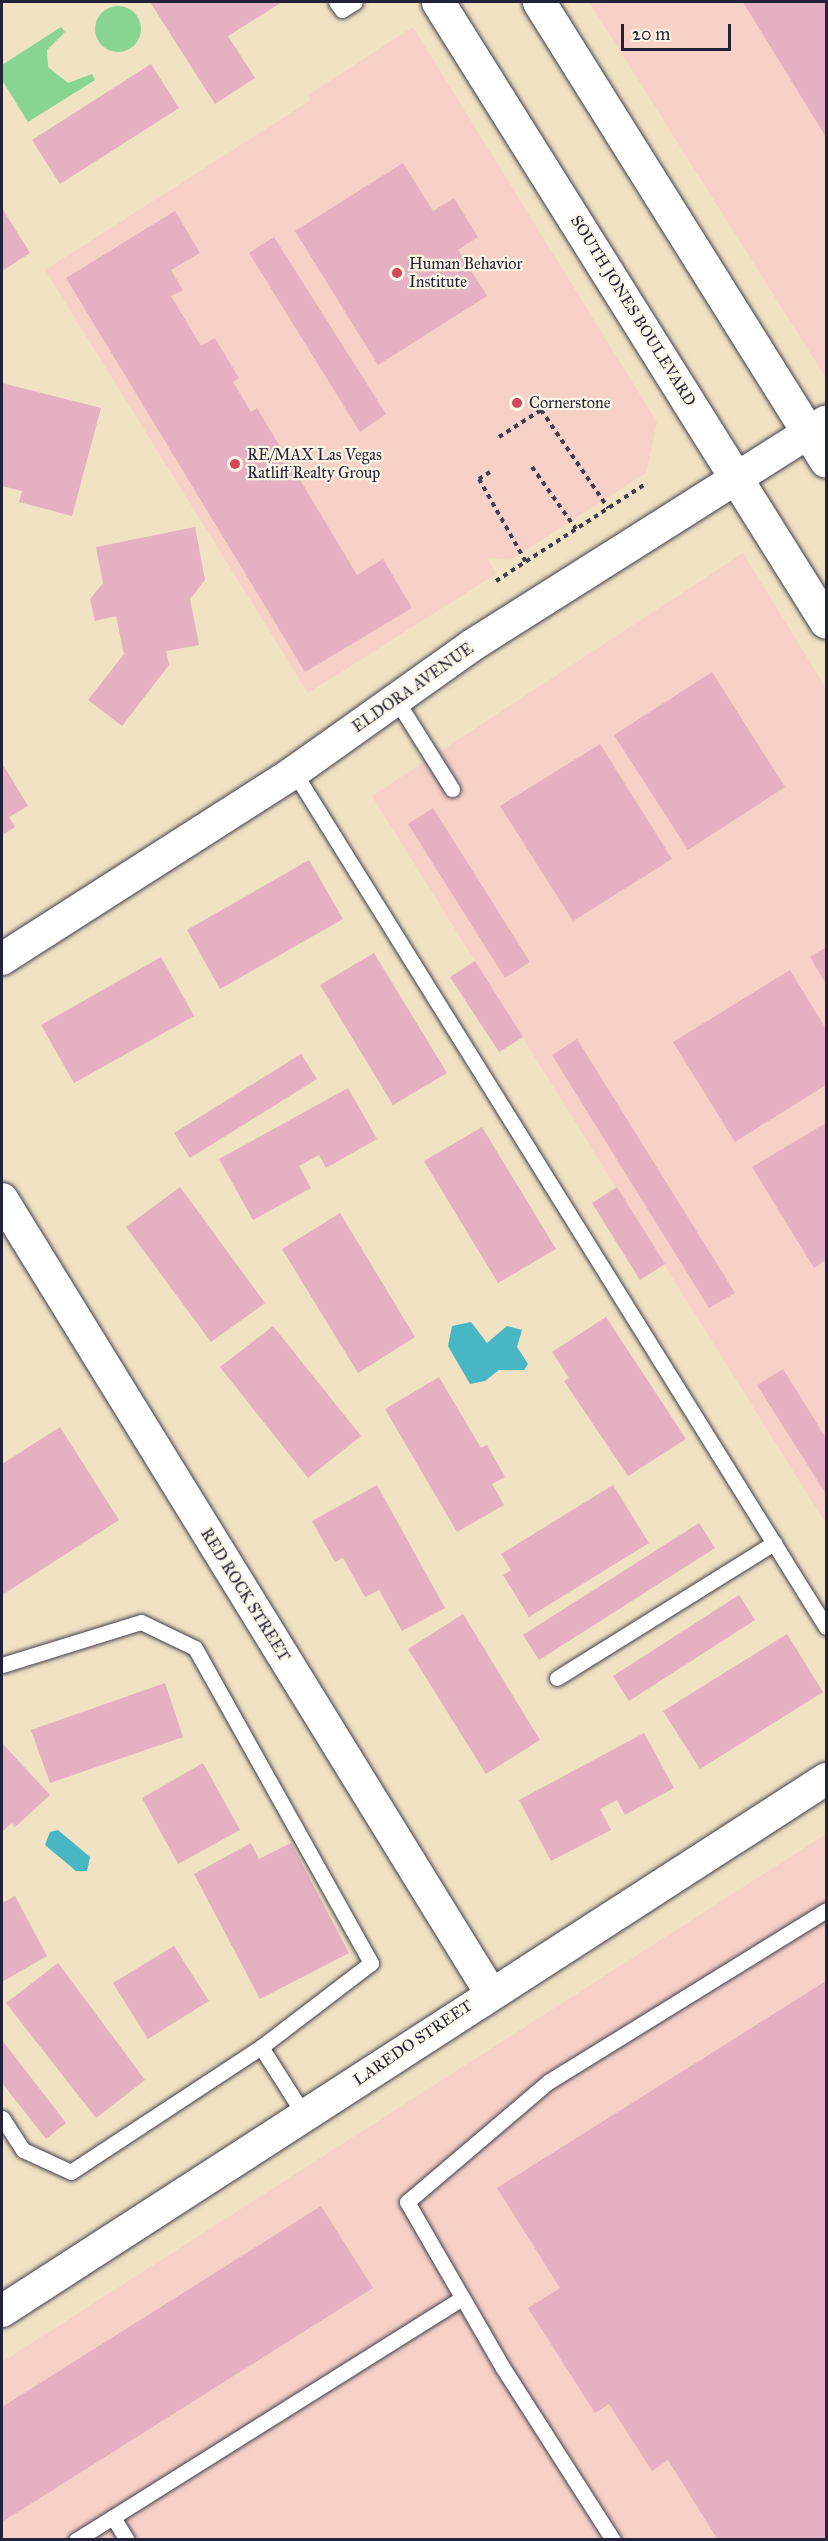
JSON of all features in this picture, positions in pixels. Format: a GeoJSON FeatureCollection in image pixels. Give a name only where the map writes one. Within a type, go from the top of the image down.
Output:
{"type":"FeatureCollection","features":[{"type":"Feature","properties":{"kind":"main road","name":"SOUTH JONES BOULEVARD"},"geometry":{"type":"LineString","coordinates":[[438,2],[738,476],[826,622]]}},
{"type":"Feature","properties":{"kind":"main road"},"geometry":{"type":"LineString","coordinates":[[539,2],[818,428],[826,461]]}},
{"type":"Feature","properties":{"kind":"street","name":"ELDORA AVENUE"},"geometry":{"type":"LineString","coordinates":[[2,959],[294,772],[397,701],[471,646],[738,476],[818,428]]}},
{"type":"Feature","properties":{"kind":"street","name":"RED ROCK STREET"},"geometry":{"type":"LineString","coordinates":[[2,1199],[489,1992]]}},
{"type":"Feature","properties":{"kind":"street","name":"LAREDO STREET"},"geometry":{"type":"LineString","coordinates":[[2,2311],[305,2116],[489,1992],[826,1779]]}},
{"type":"Feature","properties":{"kind":"lane"},"geometry":{"type":"LineString","coordinates":[[336,2],[342,10],[355,2]]}},
{"type":"Feature","properties":{"kind":"lane"},"geometry":{"type":"LineString","coordinates":[[397,701],[452,789]]}},
{"type":"Feature","properties":{"kind":"lane"},"geometry":{"type":"LineString","coordinates":[[294,772],[826,1627]]}},
{"type":"Feature","properties":{"kind":"lane"},"geometry":{"type":"LineString","coordinates":[[556,1678],[774,1542]]}},
{"type":"Feature","properties":{"kind":"lane"},"geometry":{"type":"LineString","coordinates":[[2,1665],[141,1622],[195,1648],[371,1963],[261,2047],[71,2172],[23,2150],[2,2118]]}},
{"type":"Feature","properties":{"kind":"lane"},"geometry":{"type":"LineString","coordinates":[[613,2540],[462,2298],[407,2202],[548,2082],[826,1910]]}},
{"type":"Feature","properties":{"kind":"lane"},"geometry":{"type":"LineString","coordinates":[[261,2047],[305,2116]]}},
{"type":"Feature","properties":{"kind":"lane"},"geometry":{"type":"LineString","coordinates":[[76,2540],[462,2298]]}},
{"type":"Feature","properties":{"kind":"lane"},"geometry":{"type":"LineString","coordinates":[[113,2517],[127,2540]]}},
{"type":"Feature","properties":{"kind":"path"},"geometry":{"type":"LineString","coordinates":[[499,437],[541,410],[608,508]]}},
{"type":"Feature","properties":{"kind":"path"},"geometry":{"type":"LineString","coordinates":[[532,467],[576,529]]}},
{"type":"Feature","properties":{"kind":"path"},"geometry":{"type":"LineString","coordinates":[[490,472],[478,479],[526,562]]}},
{"type":"Feature","properties":{"kind":"path"},"geometry":{"type":"LineString","coordinates":[[496,581],[647,483]]}},
{"type":"Feature","properties":{"kind":"shaded area"},"geometry":{"type":"Polygon","coordinates":[[[589,2],[826,2],[826,378],[589,2]]]}},
{"type":"Feature","properties":{"kind":"shaded area"},"geometry":{"type":"Polygon","coordinates":[[[413,27],[657,422],[646,473],[510,560],[487,558],[496,574],[308,693],[45,270],[311,100],[308,95],[413,27]]]}},
{"type":"Feature","properties":{"kind":"shaded area"},"geometry":{"type":"Polygon","coordinates":[[[743,553],[826,688],[826,1524],[372,796],[743,553]]]}},
{"type":"Feature","properties":{"kind":"shaded area"},"geometry":{"type":"Polygon","coordinates":[[[826,1834],[826,2539],[2,2539],[2,2362],[826,1834]]]}},
{"type":"Feature","properties":{"kind":"green space"},"geometry":{"type":"Polygon","coordinates":[[[118,6],[134,13],[141,29],[134,45],[118,52],[102,45],[95,29],[102,13],[118,6]]]}},
{"type":"Feature","properties":{"kind":"green space"},"geometry":{"type":"Polygon","coordinates":[[[61,27],[65,32],[47,50],[48,67],[68,83],[92,74],[95,80],[28,122],[2,80],[2,65],[61,27]]]}},
{"type":"Feature","properties":{"kind":"water"},"geometry":{"type":"Polygon","coordinates":[[[471,1322],[487,1343],[507,1326],[522,1330],[517,1347],[528,1364],[524,1370],[499,1370],[485,1381],[470,1384],[448,1346],[452,1326],[471,1322]]]}},
{"type":"Feature","properties":{"kind":"water"},"geometry":{"type":"Polygon","coordinates":[[[58,1830],[90,1857],[87,1871],[76,1871],[45,1845],[50,1832],[58,1830]]]}},
{"type":"Feature","properties":{"kind":"building"},"geometry":{"type":"Polygon","coordinates":[[[150,2],[282,2],[228,36],[255,78],[215,104],[150,2]]]}},
{"type":"Feature","properties":{"kind":"building"},"geometry":{"type":"Polygon","coordinates":[[[743,2],[826,2],[826,137],[743,2]]]}},
{"type":"Feature","properties":{"kind":"building"},"geometry":{"type":"Polygon","coordinates":[[[151,64],[179,108],[60,184],[32,140],[151,64]]]}},
{"type":"Feature","properties":{"kind":"building","name":"Human Behavior Institute"},"geometry":{"type":"Polygon","coordinates":[[[403,163],[433,211],[454,198],[478,237],[458,250],[487,296],[378,365],[295,231],[403,163]]]}},
{"type":"Feature","properties":{"kind":"building"},"geometry":{"type":"Polygon","coordinates":[[[2,208],[30,253],[2,271],[2,208]]]}},
{"type":"Feature","properties":{"kind":"building","name":"RE/MAX Las Vegas Ratliff Realty Group"},"geometry":{"type":"Polygon","coordinates":[[[175,211],[200,253],[171,270],[183,290],[171,296],[201,346],[215,338],[239,378],[233,382],[251,412],[257,408],[357,575],[383,559],[412,608],[305,672],[66,278],[175,211]]]}},
{"type":"Feature","properties":{"kind":"building"},"geometry":{"type":"Polygon","coordinates":[[[274,237],[386,414],[360,432],[249,253],[274,237]]]}},
{"type":"Feature","properties":{"kind":"building"},"geometry":{"type":"Polygon","coordinates":[[[2,383],[101,408],[72,516],[19,502],[22,491],[2,486],[2,383]]]}},
{"type":"Feature","properties":{"kind":"building"},"geometry":{"type":"Polygon","coordinates":[[[195,527],[205,580],[190,599],[199,645],[166,651],[169,665],[122,726],[88,700],[124,654],[116,616],[95,621],[90,599],[103,583],[96,547],[195,527]]]}},
{"type":"Feature","properties":{"kind":"building"},"geometry":{"type":"Polygon","coordinates":[[[712,672],[785,787],[688,850],[614,735],[712,672]]]}},
{"type":"Feature","properties":{"kind":"building"},"geometry":{"type":"Polygon","coordinates":[[[600,744],[672,859],[573,921],[500,806],[600,744]]]}},
{"type":"Feature","properties":{"kind":"building"},"geometry":{"type":"Polygon","coordinates":[[[2,763],[28,806],[9,817],[15,827],[2,835],[2,763]]]}},
{"type":"Feature","properties":{"kind":"building"},"geometry":{"type":"Polygon","coordinates":[[[433,808],[530,962],[505,978],[408,824],[433,808]]]}},
{"type":"Feature","properties":{"kind":"building"},"geometry":{"type":"Polygon","coordinates":[[[309,860],[343,919],[220,989],[187,930],[309,860]]]}},
{"type":"Feature","properties":{"kind":"building"},"geometry":{"type":"Polygon","coordinates":[[[826,947],[826,984],[810,957],[826,947]]]}},
{"type":"Feature","properties":{"kind":"building"},"geometry":{"type":"Polygon","coordinates":[[[374,953],[447,1073],[393,1105],[320,985],[374,953]]]}},
{"type":"Feature","properties":{"kind":"building"},"geometry":{"type":"Polygon","coordinates":[[[161,957],[194,1016],[74,1083],[41,1025],[161,957]]]}},
{"type":"Feature","properties":{"kind":"building"},"geometry":{"type":"Polygon","coordinates":[[[475,961],[523,1037],[499,1052],[450,977],[475,961]]]}},
{"type":"Feature","properties":{"kind":"building"},"geometry":{"type":"Polygon","coordinates":[[[790,970],[826,1029],[826,1085],[735,1142],[673,1042],[790,970]]]}},
{"type":"Feature","properties":{"kind":"building"},"geometry":{"type":"Polygon","coordinates":[[[577,1039],[735,1293],[709,1308],[552,1055],[577,1039]]]}},
{"type":"Feature","properties":{"kind":"building"},"geometry":{"type":"Polygon","coordinates":[[[301,1054],[317,1079],[190,1158],[174,1133],[301,1054]]]}},
{"type":"Feature","properties":{"kind":"building"},"geometry":{"type":"Polygon","coordinates":[[[348,1088],[377,1139],[326,1168],[319,1155],[299,1166],[311,1188],[253,1220],[219,1159],[348,1088]]]}},
{"type":"Feature","properties":{"kind":"building"},"geometry":{"type":"Polygon","coordinates":[[[826,1123],[826,1260],[814,1268],[752,1167],[826,1123]]]}},
{"type":"Feature","properties":{"kind":"building"},"geometry":{"type":"Polygon","coordinates":[[[482,1127],[556,1249],[498,1283],[424,1161],[482,1127]]]}},
{"type":"Feature","properties":{"kind":"building"},"geometry":{"type":"Polygon","coordinates":[[[180,1187],[265,1303],[211,1342],[126,1227],[180,1187]]]}},
{"type":"Feature","properties":{"kind":"building"},"geometry":{"type":"Polygon","coordinates":[[[617,1187],[665,1264],[640,1280],[592,1203],[617,1187]]]}},
{"type":"Feature","properties":{"kind":"building"},"geometry":{"type":"Polygon","coordinates":[[[340,1213],[415,1337],[358,1373],[282,1249],[340,1213]]]}},
{"type":"Feature","properties":{"kind":"building"},"geometry":{"type":"Polygon","coordinates":[[[606,1317],[686,1439],[628,1476],[564,1381],[569,1378],[552,1352],[606,1317]]]}},
{"type":"Feature","properties":{"kind":"building"},"geometry":{"type":"Polygon","coordinates":[[[273,1326],[361,1436],[308,1478],[220,1367],[273,1326]]]}},
{"type":"Feature","properties":{"kind":"building"},"geometry":{"type":"Polygon","coordinates":[[[783,1369],[826,1438],[826,1494],[757,1385],[783,1369]]]}},
{"type":"Feature","properties":{"kind":"building"},"geometry":{"type":"Polygon","coordinates":[[[439,1377],[481,1448],[487,1445],[505,1477],[492,1484],[504,1505],[457,1532],[385,1409],[439,1377]]]}},
{"type":"Feature","properties":{"kind":"building"},"geometry":{"type":"Polygon","coordinates":[[[60,1427],[119,1520],[2,1595],[2,1464],[60,1427]]]}},
{"type":"Feature","properties":{"kind":"building"},"geometry":{"type":"Polygon","coordinates":[[[377,1485],[445,1608],[402,1631],[379,1590],[365,1597],[343,1558],[335,1562],[312,1521],[377,1485]]]}},
{"type":"Feature","properties":{"kind":"building"},"geometry":{"type":"Polygon","coordinates":[[[613,1485],[649,1543],[529,1617],[503,1575],[511,1570],[501,1554],[613,1485]]]}},
{"type":"Feature","properties":{"kind":"building"},"geometry":{"type":"Polygon","coordinates":[[[699,1523],[715,1548],[539,1660],[523,1635],[699,1523]]]}},
{"type":"Feature","properties":{"kind":"building"},"geometry":{"type":"Polygon","coordinates":[[[739,1595],[755,1620],[629,1701],[613,1676],[739,1595]]]}},
{"type":"Feature","properties":{"kind":"building"},"geometry":{"type":"Polygon","coordinates":[[[463,1614],[540,1740],[486,1774],[408,1649],[463,1614]]]}},
{"type":"Feature","properties":{"kind":"building"},"geometry":{"type":"Polygon","coordinates":[[[787,1634],[823,1692],[700,1769],[663,1711],[787,1634]]]}},
{"type":"Feature","properties":{"kind":"building"},"geometry":{"type":"Polygon","coordinates":[[[165,1683],[183,1737],[50,1783],[31,1730],[165,1683]]]}},
{"type":"Feature","properties":{"kind":"building"},"geometry":{"type":"Polygon","coordinates":[[[644,1733],[674,1788],[625,1815],[617,1800],[600,1809],[611,1830],[551,1861],[519,1800],[644,1733]]]}},
{"type":"Feature","properties":{"kind":"building"},"geometry":{"type":"Polygon","coordinates":[[[2,1743],[50,1795],[15,1827],[12,1823],[2,1832],[2,1743]]]}},
{"type":"Feature","properties":{"kind":"building"},"geometry":{"type":"Polygon","coordinates":[[[203,1763],[240,1830],[178,1864],[142,1798],[203,1763]]]}},
{"type":"Feature","properties":{"kind":"building"},"geometry":{"type":"Polygon","coordinates":[[[251,1843],[259,1859],[291,1843],[349,1953],[260,1999],[194,1874],[251,1843]]]}},
{"type":"Feature","properties":{"kind":"building"},"geometry":{"type":"Polygon","coordinates":[[[15,1896],[47,1956],[2,1982],[2,1903],[15,1896]]]}},
{"type":"Feature","properties":{"kind":"building"},"geometry":{"type":"Polygon","coordinates":[[[174,1946],[209,2001],[148,2039],[113,1983],[174,1946]]]}},
{"type":"Feature","properties":{"kind":"building"},"geometry":{"type":"Polygon","coordinates":[[[58,1963],[145,2080],[96,2118],[6,2003],[58,1963]]]}},
{"type":"Feature","properties":{"kind":"building"},"geometry":{"type":"Polygon","coordinates":[[[826,1981],[826,2540],[718,2540],[668,2460],[652,2471],[609,2404],[595,2413],[528,2308],[560,2288],[497,2188],[826,1981]]]}},
{"type":"Feature","properties":{"kind":"building"},"geometry":{"type":"Polygon","coordinates":[[[2,2040],[66,2123],[46,2139],[2,2083],[2,2040]]]}},
{"type":"Feature","properties":{"kind":"building"},"geometry":{"type":"Polygon","coordinates":[[[321,2206],[373,2288],[2,2522],[2,2407],[321,2206]]]}},
{"type":"Feature","properties":{"kind":"place","name":"Human Behavior Institute"},"geometry":{"type":"Point","coordinates":[397,273]}},
{"type":"Feature","properties":{"kind":"place","name":"Cornerstone"},"geometry":{"type":"Point","coordinates":[517,403]}},
{"type":"Feature","properties":{"kind":"place","name":"RE/MAX Las Vegas Ratliff Realty Group"},"geometry":{"type":"Point","coordinates":[235,464]}}]}
